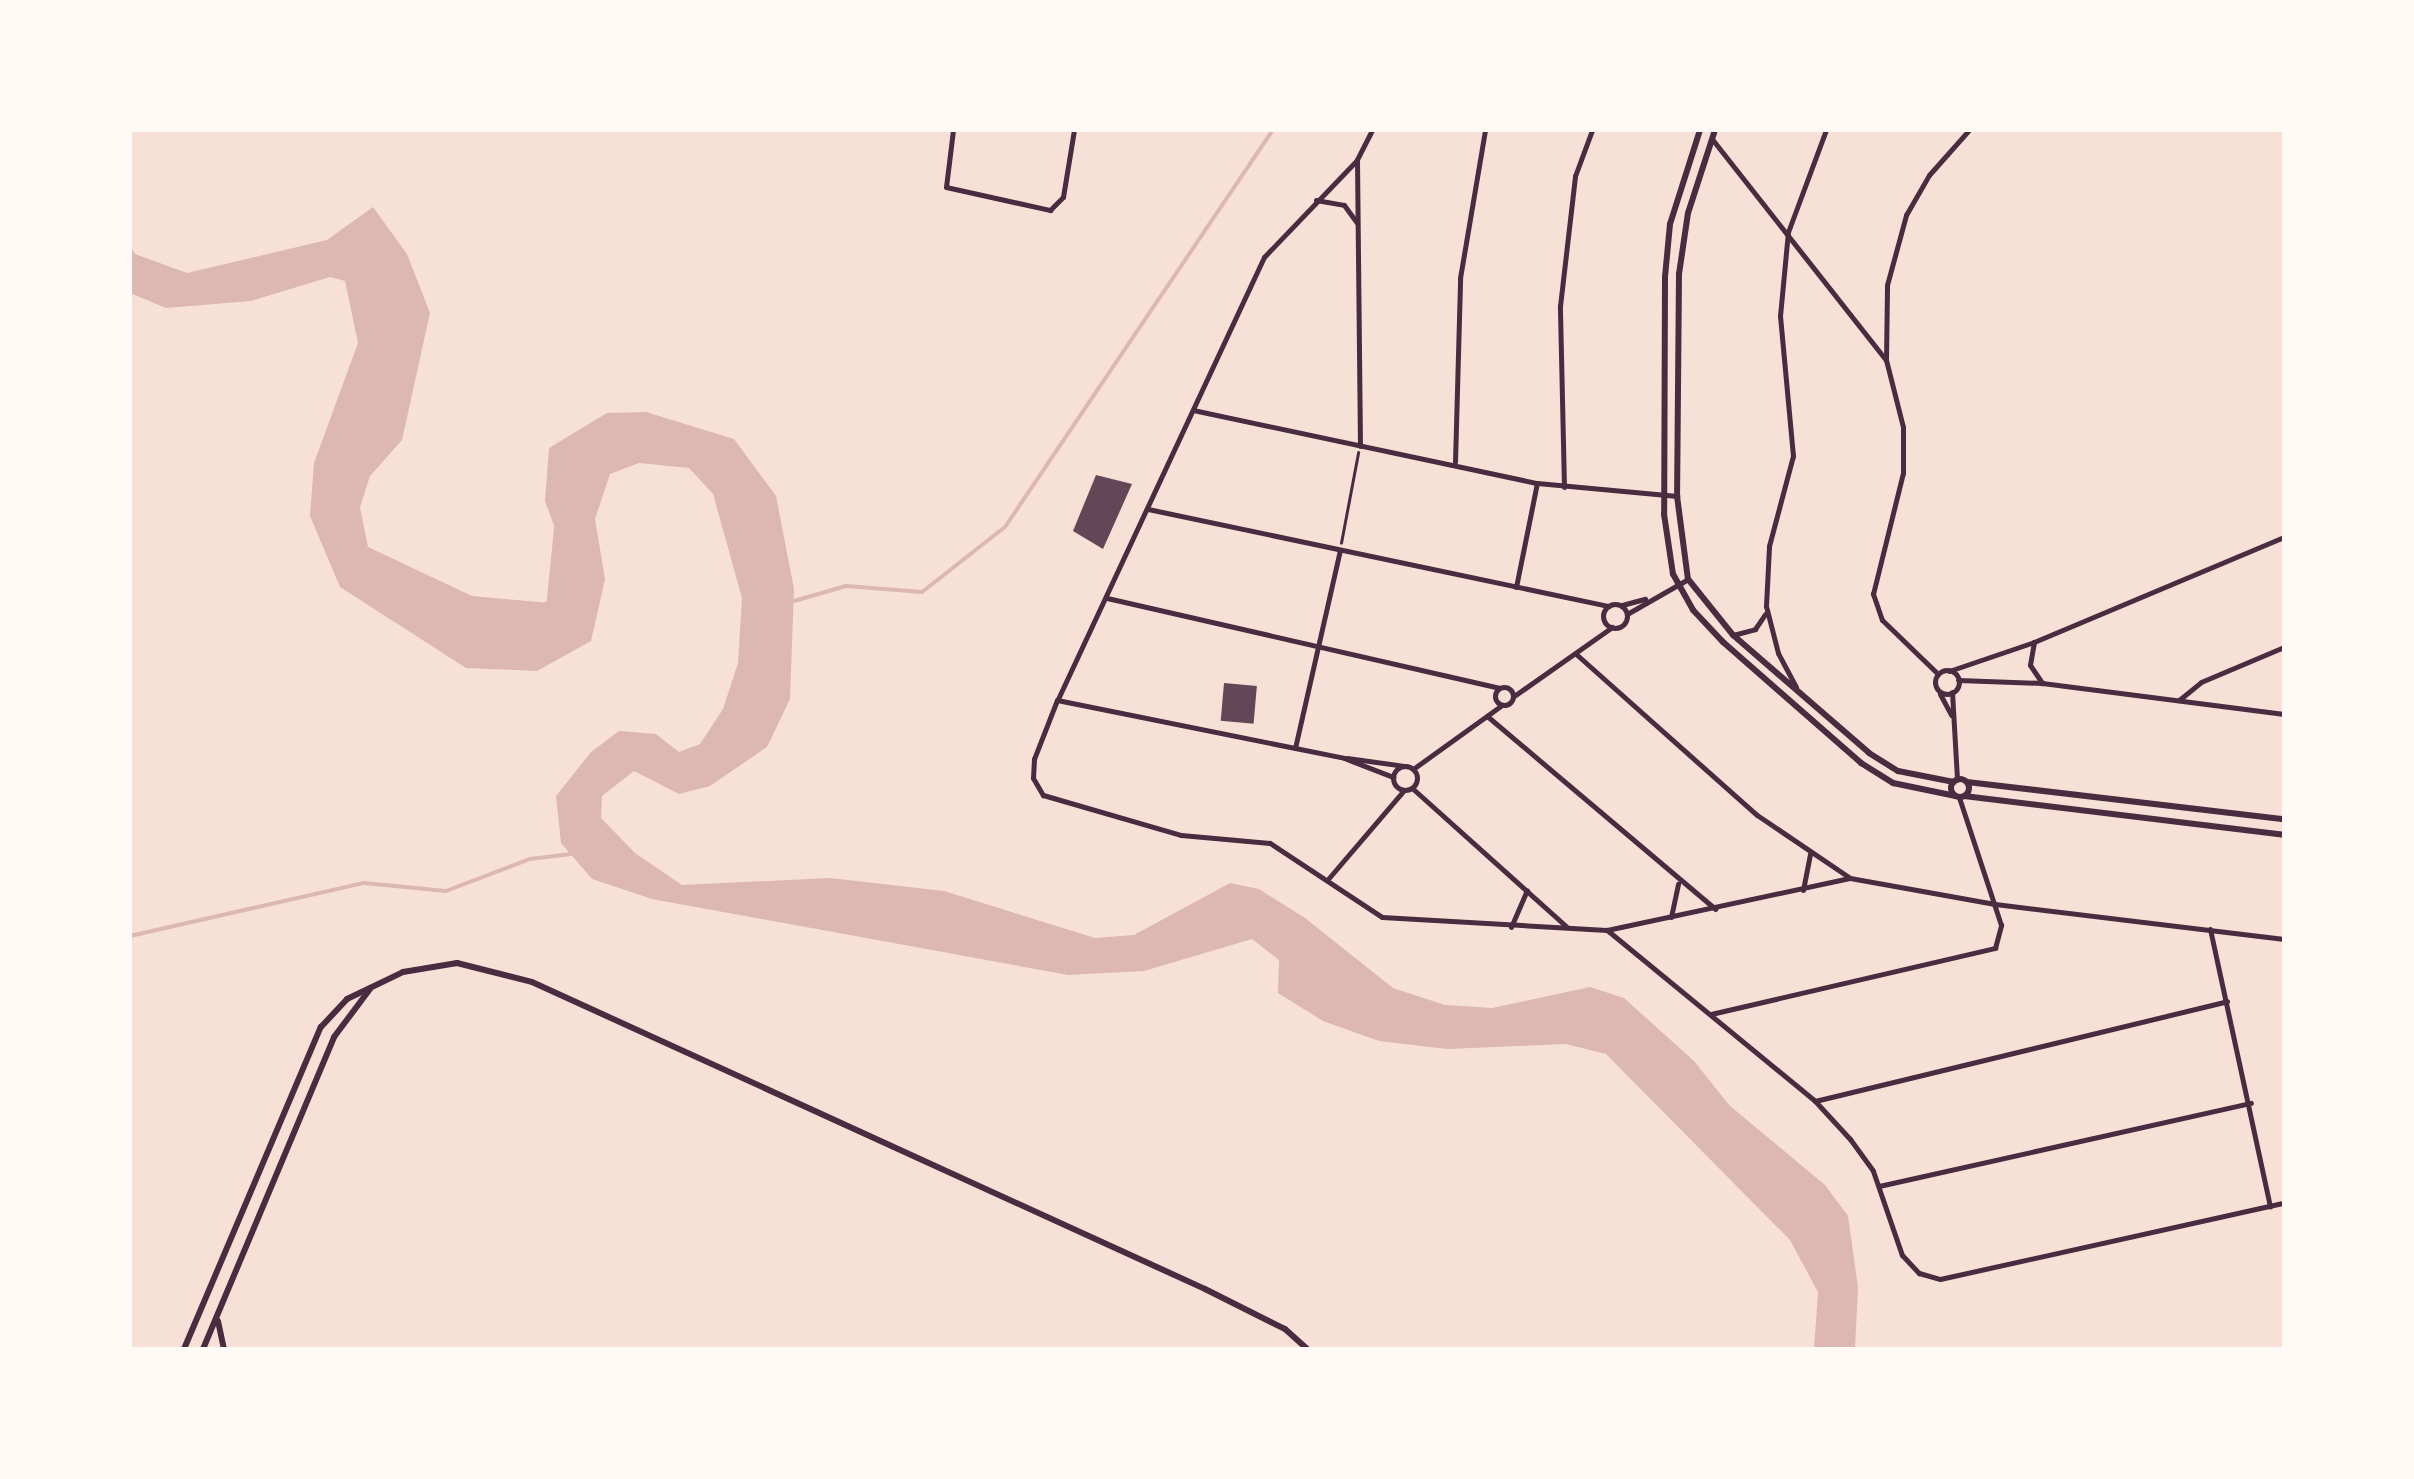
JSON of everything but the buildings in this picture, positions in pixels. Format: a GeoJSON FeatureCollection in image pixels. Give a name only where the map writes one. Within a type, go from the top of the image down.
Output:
{"type":"FeatureCollection","features":[{"type":"Feature","properties":{"kind":"street"},"geometry":{"type":"LineString","coordinates":[[954,130],[946,187],[1050,210],[1063,197],[1074,130]]}},
{"type":"Feature","properties":{"kind":"street"},"geometry":{"type":"LineString","coordinates":[[1372,130],[1357,160],[1264,257],[1057,700],[1033,768],[1038,788],[1051,800],[1191,837],[1270,843],[1382,917],[1607,930],[1850,878]]}},
{"type":"Feature","properties":{"kind":"street"},"geometry":{"type":"LineString","coordinates":[[1456,462],[1460,278],[1484,130]]}},
{"type":"Feature","properties":{"kind":"street"},"geometry":{"type":"LineString","coordinates":[[1564,486],[1560,306],[1575,176],[1592,130]]}},
{"type":"Feature","properties":{"kind":"street"},"geometry":{"type":"LineString","coordinates":[[1700,130],[1667,247],[1664,496],[1677,584],[1723,642],[1861,763],[1892,783],[1960,796],[2284,835]]}},
{"type":"Feature","properties":{"kind":"street"},"geometry":{"type":"LineString","coordinates":[[1796,687],[1778,653],[1766,606],[1769,546],[1792,456],[1780,316],[1788,232],[1826,130]]}},
{"type":"Feature","properties":{"kind":"street"},"geometry":{"type":"LineString","coordinates":[[1969,130],[1921,188],[1892,250],[1886,360],[1903,427],[1903,473],[1874,594],[1882,620],[1938,674],[2042,683],[2284,714]]}},
{"type":"Feature","properties":{"kind":"street"},"geometry":{"type":"LineString","coordinates":[[1714,134],[1886,360]]}},
{"type":"Feature","properties":{"kind":"street"},"geometry":{"type":"LineString","coordinates":[[1714,134],[1680,258],[1676,496],[1688,578],[1733,635],[1898,771],[2284,819]]}},
{"type":"Feature","properties":{"kind":"street"},"geometry":{"type":"LineString","coordinates":[[1357,160],[1359,226],[1354,322],[1360,446]]}},
{"type":"Feature","properties":{"kind":"street"},"geometry":{"type":"LineString","coordinates":[[1316,200],[1344,205],[1359,226]]}},
{"type":"Feature","properties":{"kind":"street"},"geometry":{"type":"LineString","coordinates":[[1193,410],[1456,462],[1537,483],[1676,496]]}},
{"type":"Feature","properties":{"kind":"street"},"geometry":{"type":"LineString","coordinates":[[1516,586],[1537,483]]}},
{"type":"Feature","properties":{"kind":"street"},"geometry":{"type":"LineString","coordinates":[[1148,509],[1609,606],[1653,597]]}},
{"type":"Feature","properties":{"kind":"street"},"geometry":{"type":"LineString","coordinates":[[1954,675],[2284,537]]}},
{"type":"Feature","properties":{"kind":"street"},"geometry":{"type":"LineString","coordinates":[[1295,748],[1340,550]]}},
{"type":"Feature","properties":{"kind":"street"},"geometry":{"type":"LineString","coordinates":[[1394,777],[1612,628],[1623,625],[1627,614],[1688,578]]}},
{"type":"Feature","properties":{"kind":"street"},"geometry":{"type":"LineString","coordinates":[[1107,598],[1500,688],[1514,696]]}},
{"type":"Feature","properties":{"kind":"street"},"geometry":{"type":"LineString","coordinates":[[1620,605],[1627,614]]}},
{"type":"Feature","properties":{"kind":"street"},"geometry":{"type":"LineString","coordinates":[[1609,606],[1603,616],[1612,628]]}},
{"type":"Feature","properties":{"kind":"street"},"geometry":{"type":"LineString","coordinates":[[1733,635],[1755,629],[1766,606]]}},
{"type":"Feature","properties":{"kind":"street"},"geometry":{"type":"LineString","coordinates":[[2034,642],[2030,666],[2042,683]]}},
{"type":"Feature","properties":{"kind":"street"},"geometry":{"type":"LineString","coordinates":[[2179,700],[2201,682],[2284,647]]}},
{"type":"Feature","properties":{"kind":"street"},"geometry":{"type":"LineString","coordinates":[[1576,654],[1810,854],[1850,878],[1995,904],[2284,939]]}},
{"type":"Feature","properties":{"kind":"street"},"geometry":{"type":"LineString","coordinates":[[1938,674],[1938,691],[1952,718]]}},
{"type":"Feature","properties":{"kind":"street"},"geometry":{"type":"LineString","coordinates":[[1711,1014],[1986,954],[2002,939],[1995,904],[1956,781],[1954,675]]}},
{"type":"Feature","properties":{"kind":"street"},"geometry":{"type":"LineString","coordinates":[[1500,688],[1495,696],[1502,705]]}},
{"type":"Feature","properties":{"kind":"street"},"geometry":{"type":"LineString","coordinates":[[1938,691],[1952,692]]}},
{"type":"Feature","properties":{"kind":"street"},"geometry":{"type":"LineString","coordinates":[[1057,700],[1410,768]]}},
{"type":"Feature","properties":{"kind":"street"},"geometry":{"type":"LineString","coordinates":[[1487,716],[1678,884],[1714,909]]}},
{"type":"Feature","properties":{"kind":"street"},"geometry":{"type":"LineString","coordinates":[[1344,758],[1394,777],[1404,790]]}},
{"type":"Feature","properties":{"kind":"street"},"geometry":{"type":"LineString","coordinates":[[1410,768],[1412,788],[1568,928]]}},
{"type":"Feature","properties":{"kind":"street"},"geometry":{"type":"LineString","coordinates":[[1960,796],[1966,782]]}},
{"type":"Feature","properties":{"kind":"street"},"geometry":{"type":"LineString","coordinates":[[1328,878],[1404,790],[1412,788]]}},
{"type":"Feature","properties":{"kind":"street"},"geometry":{"type":"LineString","coordinates":[[1802,890],[1810,854]]}},
{"type":"Feature","properties":{"kind":"street"},"geometry":{"type":"LineString","coordinates":[[1671,918],[1678,884]]}},
{"type":"Feature","properties":{"kind":"street"},"geometry":{"type":"LineString","coordinates":[[1511,927],[1527,888]]}},
{"type":"Feature","properties":{"kind":"street"},"geometry":{"type":"LineString","coordinates":[[2210,929],[2251,1104],[2270,1207]]}},
{"type":"Feature","properties":{"kind":"street"},"geometry":{"type":"LineString","coordinates":[[1607,930],[1815,1102],[1864,1157],[1879,1186],[1902,1255],[1919,1273],[1940,1279],[2284,1203]]}},
{"type":"Feature","properties":{"kind":"street"},"geometry":{"type":"LineString","coordinates":[[184,1349],[320,1028],[347,999],[438,964],[480,966],[532,982],[1205,1289],[1284,1329],[1307,1349]]}},
{"type":"Feature","properties":{"kind":"street"},"geometry":{"type":"LineString","coordinates":[[204,1349],[334,1037],[371,988]]}},
{"type":"Feature","properties":{"kind":"street"},"geometry":{"type":"LineString","coordinates":[[1815,1102],[2228,1001]]}},
{"type":"Feature","properties":{"kind":"street"},"geometry":{"type":"LineString","coordinates":[[1879,1186],[2251,1104]]}},
{"type":"Feature","properties":{"kind":"street"},"geometry":{"type":"LineString","coordinates":[[218,1318],[224,1349]]}},
{"type":"Feature","properties":{"kind":"path"},"geometry":{"type":"LineString","coordinates":[[1340,550],[1360,446]]}},
{"type":"Feature","properties":{"kind":"shaded area"},"geometry":{"type":"Polygon","coordinates":[[[373,207],[407,254],[430,313],[402,440],[370,476],[360,507],[368,547],[472,596],[549,603],[568,582],[567,561],[545,501],[549,448],[607,413],[646,412],[734,439],[776,496],[794,589],[790,699],[767,747],[710,786],[679,794],[634,771],[602,796],[601,818],[635,853],[682,885],[830,878],[944,891],[1095,938],[1134,935],[1230,883],[1259,889],[1305,918],[1393,988],[1445,1005],[1492,1008],[1590,987],[1624,998],[1694,1061],[1729,1105],[1825,1185],[1848,1216],[1858,1287],[1855,1349],[1814,1349],[1818,1292],[1790,1240],[1606,1054],[1566,1044],[1447,1049],[1379,1041],[1323,1021],[1278,993],[1279,960],[1252,939],[1144,971],[1068,975],[652,899],[592,879],[561,843],[556,796],[591,752],[619,731],[656,734],[679,752],[700,744],[723,709],[738,663],[742,598],[713,494],[689,468],[639,463],[610,474],[595,519],[605,579],[591,641],[537,671],[466,668],[340,587],[310,516],[314,463],[358,343],[345,281],[330,277],[251,301],[166,308],[130,293],[130,246],[135,254],[187,273],[327,240],[373,207]]]}},
{"type":"Feature","properties":{"kind":"waterway"},"geometry":{"type":"LineString","coordinates":[[794,601],[846,586],[922,592],[1005,527],[1273,130]]}},
{"type":"Feature","properties":{"kind":"waterway"},"geometry":{"type":"LineString","coordinates":[[546,613],[556,608],[564,529]]}},
{"type":"Feature","properties":{"kind":"waterway"},"geometry":{"type":"LineString","coordinates":[[130,936],[364,883],[446,891],[530,859],[571,854]]}}]}
